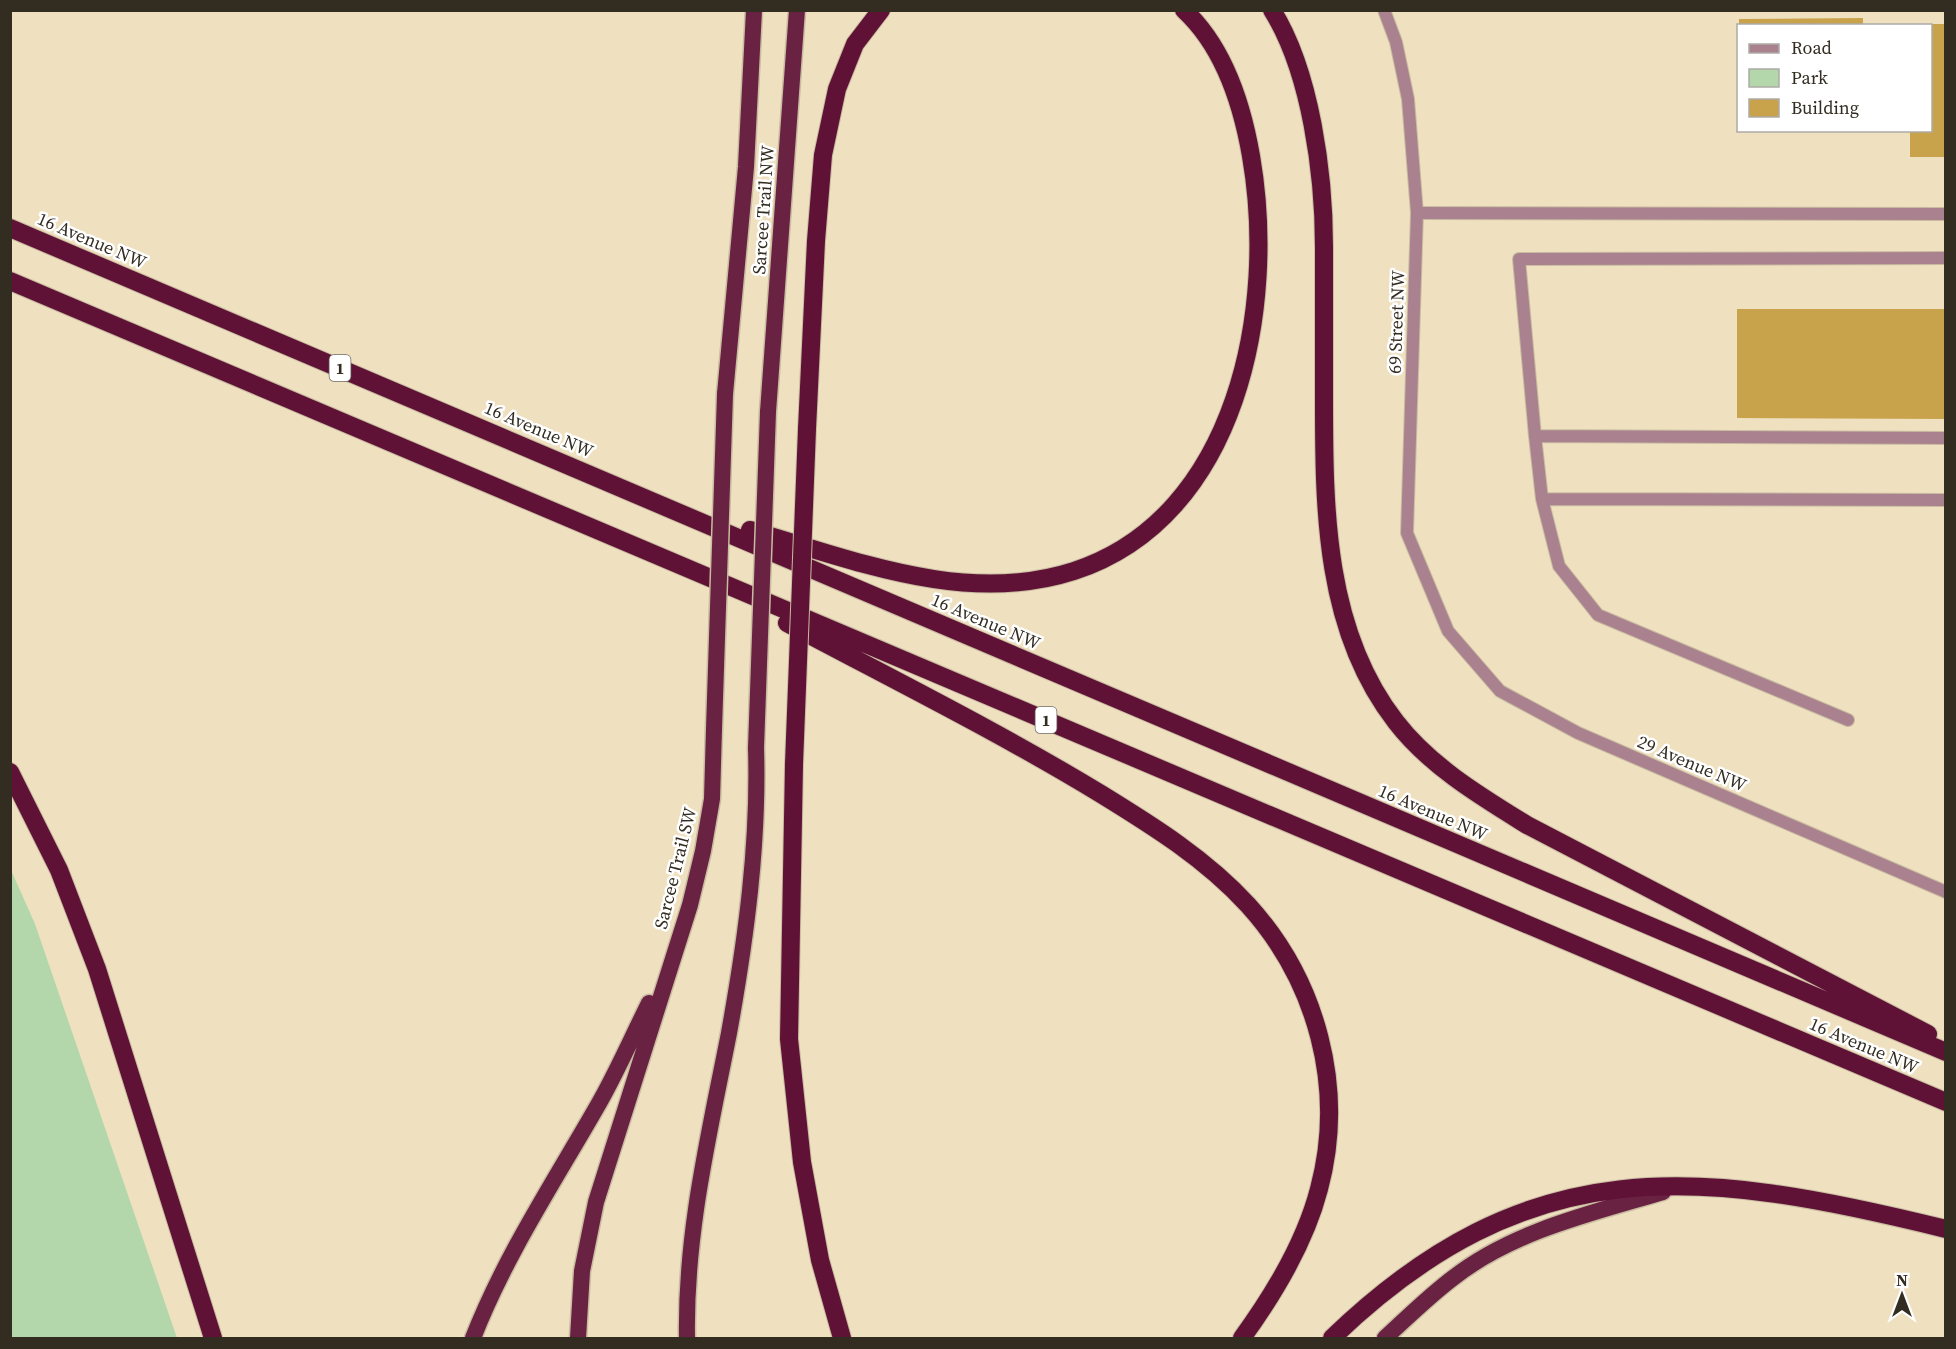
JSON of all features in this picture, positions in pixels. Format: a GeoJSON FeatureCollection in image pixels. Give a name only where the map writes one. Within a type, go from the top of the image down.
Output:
{"type":"FeatureCollection","features":[{"type":"Feature","properties":{"kind":"highway","name":"Sarcee Trail NW"},"geometry":{"type":"LineString","coordinates":[[725,394],[746,167],[754,10]]}},
{"type":"Feature","properties":{"kind":"highway","name":"Sarcee Trail NW"},"geometry":{"type":"LineString","coordinates":[[687,1338],[686,1302],[692,1223],[707,1134],[729,1032],[753,864],[758,803],[756,748],[768,412],[798,10]]}},
{"type":"Feature","properties":{"kind":"highway"},"geometry":{"type":"LineString","coordinates":[[842,1338],[820,1260],[804,1173],[789,1039],[794,764],[807,429],[816,241],[823,155],[837,89],[855,44],[881,10]]}},
{"type":"Feature","properties":{"kind":"highway"},"geometry":{"type":"LineString","coordinates":[[670,507],[910,576],[978,585],[1043,579],[1076,570],[1110,555],[1149,529],[1173,507],[1194,481],[1228,416],[1250,340],[1260,262],[1259,217],[1245,122],[1231,81],[1212,42],[1184,10]]}},
{"type":"Feature","properties":{"kind":"highway"},"geometry":{"type":"LineString","coordinates":[[1272,10],[1294,58],[1311,118],[1319,167],[1324,211],[1324,447],[1328,533],[1337,593],[1351,642],[1371,685],[1396,723],[1425,753],[1468,789],[1527,825],[1946,1043]]}},
{"type":"Feature","properties":{"kind":"highway","name":"16 Avenue NW"},"geometry":{"type":"LineString","coordinates":[[10,228],[1946,1052]]}},
{"type":"Feature","properties":{"kind":"highway","name":"16 Avenue NW"},"geometry":{"type":"LineString","coordinates":[[10,281],[1946,1102]]}},
{"type":"Feature","properties":{"kind":"highway","name":"Sarcee Trail SW"},"geometry":{"type":"LineString","coordinates":[[578,1338],[582,1271],[596,1202],[670,959],[690,905],[712,799],[725,394]]}},
{"type":"Feature","properties":{"kind":"highway"},"geometry":{"type":"LineString","coordinates":[[671,562],[1023,749],[1134,815],[1175,842],[1234,890],[1277,941],[1300,980],[1318,1027],[1327,1075],[1328,1130],[1319,1189],[1307,1226],[1285,1271],[1242,1338]]}},
{"type":"Feature","properties":{"kind":"highway"},"geometry":{"type":"LineString","coordinates":[[10,772],[59,870],[98,969],[213,1338]]}},
{"type":"Feature","properties":{"kind":"highway"},"geometry":{"type":"LineString","coordinates":[[473,1338],[487,1301],[515,1246],[599,1103],[670,959]]}},
{"type":"Feature","properties":{"kind":"highway"},"geometry":{"type":"LineString","coordinates":[[1385,1338],[1453,1278],[1493,1253],[1575,1218],[1687,1185]]}},
{"type":"Feature","properties":{"kind":"highway"},"geometry":{"type":"LineString","coordinates":[[1332,1338],[1380,1294],[1450,1246],[1494,1224],[1558,1201],[1604,1191],[1687,1185],[1791,1195],[1946,1229]]}},
{"type":"Feature","properties":{"kind":"street","name":"69 Street NW"},"geometry":{"type":"LineString","coordinates":[[1384,10],[1396,42],[1408,99],[1417,213],[1407,534],[1448,631]]}},
{"type":"Feature","properties":{"kind":"street"},"geometry":{"type":"LineString","coordinates":[[1417,213],[1946,214]]}},
{"type":"Feature","properties":{"kind":"street"},"geometry":{"type":"LineString","coordinates":[[1848,720],[1598,615],[1558,566],[1542,499],[1519,259],[1946,258]]}},
{"type":"Feature","properties":{"kind":"street"},"geometry":{"type":"LineString","coordinates":[[1535,436],[1946,438]]}},
{"type":"Feature","properties":{"kind":"street"},"geometry":{"type":"LineString","coordinates":[[1542,499],[1946,500]]}},
{"type":"Feature","properties":{"kind":"street","name":"29 Avenue NW"},"geometry":{"type":"LineString","coordinates":[[1448,631],[1500,691],[1578,733],[1946,892]]}},
{"type":"Feature","properties":{"kind":"green space"},"geometry":{"type":"Polygon","coordinates":[[[11,870],[35,924],[177,1338],[11,1338],[11,870]]]}},
{"type":"Feature","properties":{"kind":"building"},"geometry":{"type":"Polygon","coordinates":[[[1863,18],[1863,24],[1739,24],[1739,19],[1863,18]]]}},
{"type":"Feature","properties":{"kind":"building"},"geometry":{"type":"Polygon","coordinates":[[[1932,24],[1946,24],[1946,157],[1910,157],[1910,132],[1932,132],[1932,24]]]}},
{"type":"Feature","properties":{"kind":"building"},"geometry":{"type":"Polygon","coordinates":[[[1737,309],[1946,309],[1946,419],[1737,418],[1737,309]]]}}]}
